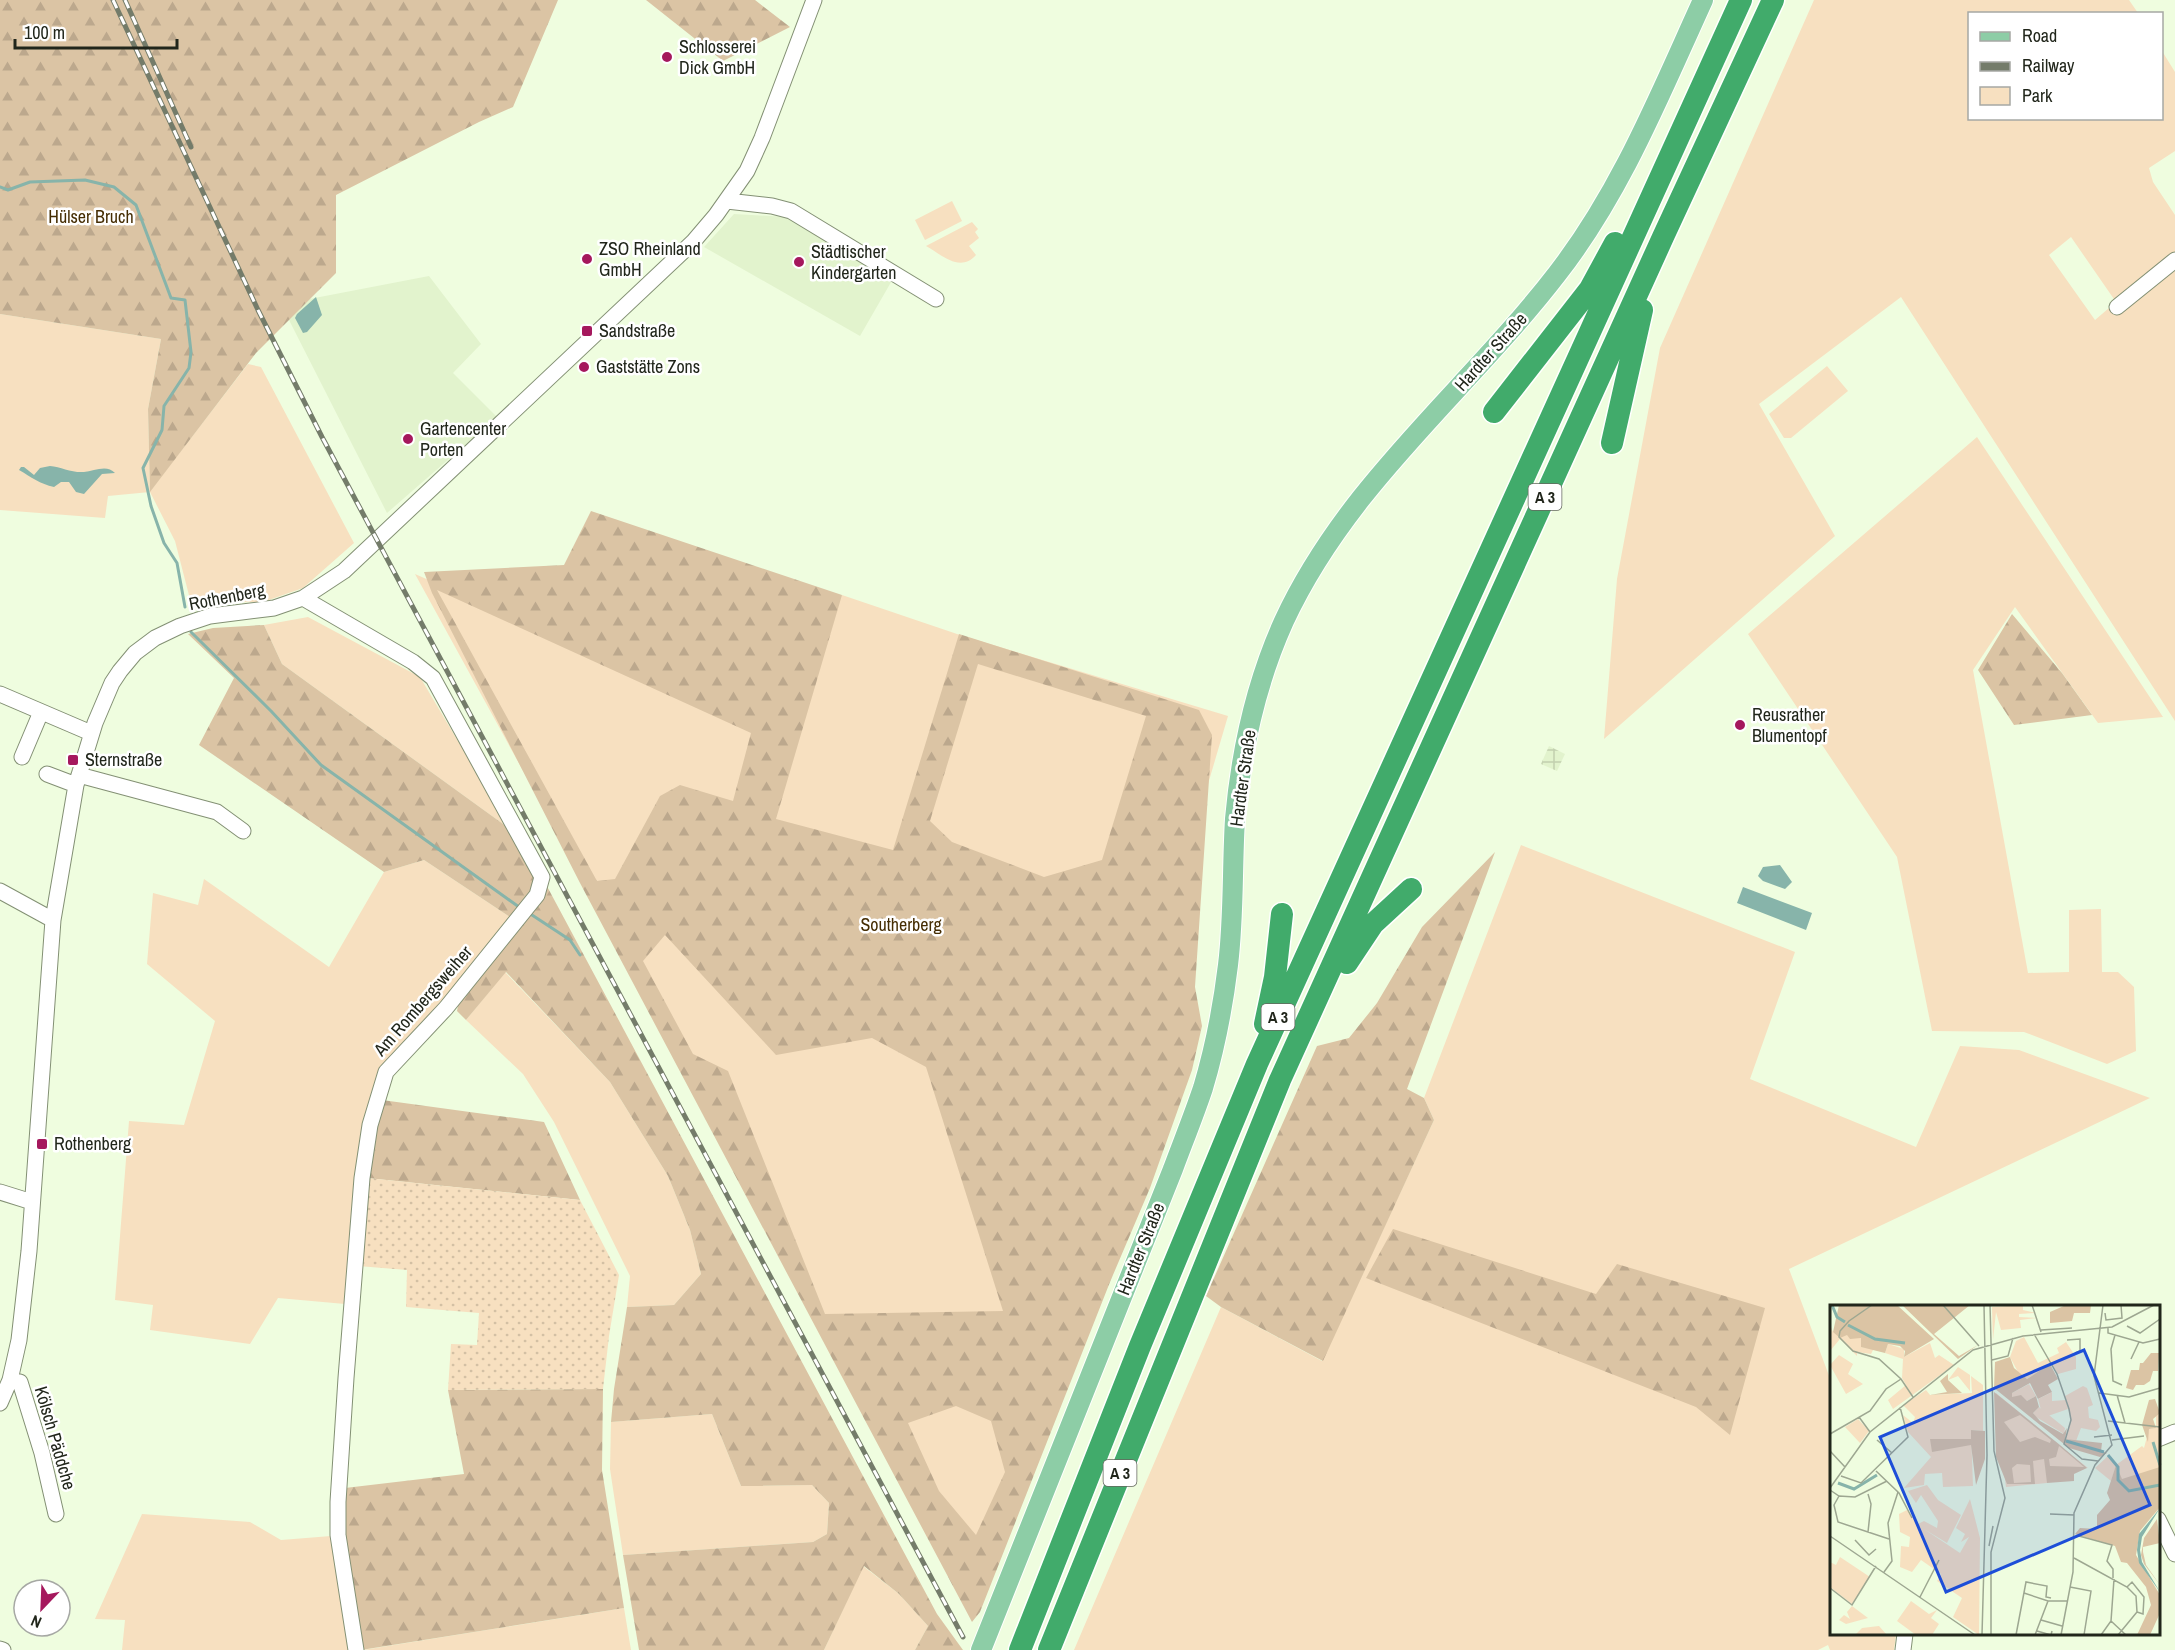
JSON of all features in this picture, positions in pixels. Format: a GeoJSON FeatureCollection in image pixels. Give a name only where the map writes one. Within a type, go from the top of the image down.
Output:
{"type":"FeatureCollection","features":[{"type":"Feature","properties":{"kind":"highway","name":"A 3"},"geometry":{"type":"LineString","coordinates":[[1020,1650],[1140,1346],[1257,1064],[1741,0]]}},
{"type":"Feature","properties":{"kind":"highway","name":"A 3"},"geometry":{"type":"LineString","coordinates":[[1049,1650],[1280,1080],[1773,0]]}},
{"type":"Feature","properties":{"kind":"highway"},"geometry":{"type":"LineString","coordinates":[[1494,412],[1590,289],[1608,259],[1630,211],[1655,190]]}},
{"type":"Feature","properties":{"kind":"highway"},"geometry":{"type":"LineString","coordinates":[[1612,443],[1634,338],[1663,237]]}},
{"type":"Feature","properties":{"kind":"highway"},"geometry":{"type":"LineString","coordinates":[[1319,996],[1339,978],[1353,951],[1373,924],[1411,890]]}},
{"type":"Feature","properties":{"kind":"highway"},"geometry":{"type":"LineString","coordinates":[[1257,1064],[1275,977],[1282,914]]}},
{"type":"Feature","properties":{"kind":"main road","name":"Hardter Straße"},"geometry":{"type":"LineString","coordinates":[[981,1650],[1202,1090],[1215,1043],[1228,961],[1235,820],[1240,773],[1265,671],[1284,622],[1317,558],[1349,513],[1385,468],[1517,325],[1591,227],[1632,154],[1703,0]]}},
{"type":"Feature","properties":{"kind":"street"},"geometry":{"type":"LineString","coordinates":[[814,0],[762,138],[747,171],[727,201],[772,206],[791,211],[936,299]]}},
{"type":"Feature","properties":{"kind":"street","name":"Rothenberg"},"geometry":{"type":"LineString","coordinates":[[0,1403],[10,1380],[19,1340],[32,1202],[53,920],[77,780],[90,733],[112,683],[135,653],[155,638],[180,626],[210,616],[274,608],[303,598],[344,571],[669,266],[693,242],[727,201]]}},
{"type":"Feature","properties":{"kind":"street"},"geometry":{"type":"LineString","coordinates":[[2117,307],[2175,260]]}},
{"type":"Feature","properties":{"kind":"street","name":"Am Rombergsweiher"},"geometry":{"type":"LineString","coordinates":[[303,598],[413,662],[433,678],[542,877],[537,896],[446,1008],[387,1072],[370,1125],[362,1178],[354,1266],[338,1502],[338,1535],[356,1650]]}},
{"type":"Feature","properties":{"kind":"street"},"geometry":{"type":"LineString","coordinates":[[0,694],[90,733]]}},
{"type":"Feature","properties":{"kind":"street"},"geometry":{"type":"LineString","coordinates":[[22,757],[41,712]]}},
{"type":"Feature","properties":{"kind":"street"},"geometry":{"type":"LineString","coordinates":[[47,774],[217,812],[243,831]]}},
{"type":"Feature","properties":{"kind":"street"},"geometry":{"type":"LineString","coordinates":[[0,891],[53,920]]}},
{"type":"Feature","properties":{"kind":"street"},"geometry":{"type":"LineString","coordinates":[[0,1192],[32,1202]]}},
{"type":"Feature","properties":{"kind":"street","name":"Kölsch Päddche"},"geometry":{"type":"LineString","coordinates":[[10,1380],[20,1382],[42,1453],[56,1514]]}},
{"type":"Feature","properties":{"kind":"street"},"geometry":{"type":"LineString","coordinates":[[2160,1438],[2175,1432]]}},
{"type":"Feature","properties":{"kind":"street"},"geometry":{"type":"LineString","coordinates":[[2160,1523],[2175,1554]]}},
{"type":"Feature","properties":{"kind":"street"},"geometry":{"type":"LineString","coordinates":[[1903,1650],[1905,1635]]}},
{"type":"Feature","properties":{"kind":"shaded area","name":"Städtischer Kindergarten"},"geometry":{"type":"Polygon","coordinates":[[[734,214],[787,217],[894,277],[860,336],[704,247],[734,214]]]}},
{"type":"Feature","properties":{"kind":"shaded area"},"geometry":{"type":"Polygon","coordinates":[[[429,276],[481,344],[453,373],[497,417],[387,513],[289,320],[299,301],[429,276]]]}},
{"type":"Feature","properties":{"kind":"shaded area"},"geometry":{"type":"Polygon","coordinates":[[[1549,746],[1565,754],[1557,771],[1541,764],[1549,746]]]}},
{"type":"Feature","properties":{"kind":"green space","name":"Hülser Bruch"},"geometry":{"type":"Polygon","coordinates":[[[0,0],[558,0],[513,107],[336,195],[336,273],[256,353],[150,492],[148,409],[161,339],[0,314],[0,0]]]}},
{"type":"Feature","properties":{"kind":"green space"},"geometry":{"type":"Polygon","coordinates":[[[646,0],[755,0],[790,27],[723,61],[646,0]]]}},
{"type":"Feature","properties":{"kind":"green space"},"geometry":{"type":"Polygon","coordinates":[[[1814,0],[2129,0],[2137,12],[1968,12],[1968,120],[2163,120],[2163,53],[2175,72],[2175,151],[2149,168],[2153,182],[2175,215],[2175,721],[1901,297],[1759,404],[1835,536],[1604,739],[1617,579],[1660,348],[1814,0]],[[2071,237],[2049,255],[2095,320],[2116,302],[2071,237]]]}},
{"type":"Feature","properties":{"kind":"green space"},"geometry":{"type":"Polygon","coordinates":[[[952,201],[962,221],[925,240],[915,220],[952,201]]]}},
{"type":"Feature","properties":{"kind":"green space"},"geometry":{"type":"Polygon","coordinates":[[[972,222],[978,229],[975,232],[979,238],[969,246],[976,255],[970,260],[951,261],[926,246],[972,222]]]}},
{"type":"Feature","properties":{"kind":"green space"},"geometry":{"type":"Polygon","coordinates":[[[0,314],[161,339],[148,409],[150,491],[248,364],[261,367],[354,543],[303,588],[263,602],[191,603],[175,541],[150,492],[108,496],[105,518],[0,510],[0,314]]]}},
{"type":"Feature","properties":{"kind":"green space"},"geometry":{"type":"Polygon","coordinates":[[[1827,366],[1848,391],[1791,438],[1784,438],[1769,414],[1827,366]]]}},
{"type":"Feature","properties":{"kind":"green space"},"geometry":{"type":"Polygon","coordinates":[[[1977,437],[2163,717],[2098,723],[2015,607],[1973,670],[2028,973],[2069,972],[2069,910],[2101,909],[2102,972],[2118,972],[2134,987],[2136,1051],[2107,1064],[2024,1032],[1932,1031],[1897,857],[1748,634],[1977,437]]]}},
{"type":"Feature","properties":{"kind":"green space"},"geometry":{"type":"Polygon","coordinates":[[[591,511],[842,595],[776,819],[893,850],[959,634],[1199,710],[1212,735],[1195,987],[1202,1026],[1192,1070],[1150,1188],[1110,1282],[980,1612],[972,1622],[580,883],[432,593],[424,572],[564,565],[591,511]],[[437,590],[597,881],[615,879],[660,796],[680,785],[733,801],[751,733],[437,590]],[[978,664],[930,821],[952,842],[1044,877],[1102,860],[1146,716],[978,664]],[[665,935],[643,961],[693,1054],[728,1071],[825,1314],[1003,1311],[926,1067],[872,1038],[776,1055],[665,935]],[[956,1406],[908,1423],[939,1491],[976,1535],[1005,1472],[991,1421],[956,1406]]]}},
{"type":"Feature","properties":{"kind":"green space","name":"Southerberg"},"geometry":{"type":"Polygon","coordinates":[[[415,574],[743,718],[842,595],[960,635],[1228,716],[1161,944],[1194,1030],[963,1602],[617,942],[415,574]]]}},
{"type":"Feature","properties":{"kind":"green space"},"geometry":{"type":"Polygon","coordinates":[[[2012,614],[2062,673],[2092,715],[2014,725],[1978,670],[2012,614]]]}},
{"type":"Feature","properties":{"kind":"green space"},"geometry":{"type":"Polygon","coordinates":[[[308,617],[420,677],[510,829],[282,664],[264,625],[308,617]]]}},
{"type":"Feature","properties":{"kind":"green space"},"geometry":{"type":"Polygon","coordinates":[[[264,625],[282,664],[510,829],[542,877],[937,1614],[963,1650],[915,1650],[928,1626],[899,1594],[864,1566],[824,1650],[639,1650],[623,1555],[813,1542],[827,1534],[829,1503],[812,1485],[741,1486],[712,1414],[611,1422],[627,1307],[674,1305],[701,1274],[690,1230],[668,1176],[610,1082],[506,972],[466,1020],[457,1011],[459,1000],[510,917],[424,860],[384,872],[199,745],[234,678],[188,634],[213,628],[264,625]]]}},
{"type":"Feature","properties":{"kind":"green space"},"geometry":{"type":"Polygon","coordinates":[[[1521,845],[1795,952],[1750,1079],[1916,1147],[1960,1046],[2019,1050],[2150,1098],[1789,1269],[1830,1378],[1830,1635],[1896,1635],[1894,1650],[1830,1650],[1828,1645],[1818,1650],[1074,1650],[1221,1307],[1322,1361],[1434,1120],[1424,1098],[1521,845]]]}},
{"type":"Feature","properties":{"kind":"green space"},"geometry":{"type":"Polygon","coordinates":[[[1495,852],[1407,1089],[1424,1098],[1434,1120],[1323,1361],[1221,1307],[1206,1296],[1317,1046],[1349,1038],[1377,1003],[1422,927],[1495,852]]]}},
{"type":"Feature","properties":{"kind":"green space"},"geometry":{"type":"Polygon","coordinates":[[[424,860],[510,917],[433,1013],[381,1070],[345,1304],[278,1298],[250,1344],[150,1330],[153,1305],[115,1300],[129,1121],[184,1125],[215,1021],[147,964],[153,893],[198,905],[204,879],[329,967],[384,872],[424,860]]]}},
{"type":"Feature","properties":{"kind":"green space"},"geometry":{"type":"Polygon","coordinates":[[[505,972],[610,1082],[668,1176],[690,1230],[701,1274],[674,1305],[627,1307],[630,1276],[554,1122],[523,1074],[466,1020],[505,972]]]}},
{"type":"Feature","properties":{"kind":"green space"},"geometry":{"type":"Polygon","coordinates":[[[382,1100],[544,1122],[580,1200],[367,1178],[382,1100]]]}},
{"type":"Feature","properties":{"kind":"green space"},"geometry":{"type":"Polygon","coordinates":[[[367,1178],[580,1200],[619,1275],[603,1389],[448,1390],[451,1344],[477,1345],[479,1313],[406,1307],[407,1270],[358,1266],[367,1178]]]}},
{"type":"Feature","properties":{"kind":"green space"},"geometry":{"type":"Polygon","coordinates":[[[1393,1229],[1596,1294],[1617,1264],[1765,1308],[1730,1435],[1696,1407],[1366,1278],[1393,1229]]]}},
{"type":"Feature","properties":{"kind":"green space"},"geometry":{"type":"Polygon","coordinates":[[[603,1389],[602,1470],[624,1608],[361,1650],[343,1537],[345,1488],[464,1474],[448,1390],[603,1389]]]}},
{"type":"Feature","properties":{"kind":"green space"},"geometry":{"type":"Polygon","coordinates":[[[712,1414],[741,1486],[812,1485],[829,1503],[827,1534],[813,1542],[623,1555],[610,1469],[611,1422],[712,1414]]]}},
{"type":"Feature","properties":{"kind":"green space"},"geometry":{"type":"Polygon","coordinates":[[[142,1514],[250,1522],[281,1540],[331,1536],[352,1650],[122,1650],[125,1620],[95,1619],[142,1514]]]}},
{"type":"Feature","properties":{"kind":"green space"},"geometry":{"type":"Polygon","coordinates":[[[863,1566],[899,1594],[928,1626],[915,1650],[824,1650],[863,1566]]]}},
{"type":"Feature","properties":{"kind":"green space"},"geometry":{"type":"Polygon","coordinates":[[[624,1608],[631,1650],[363,1650],[624,1608]]]}},
{"type":"Feature","properties":{"kind":"water"},"geometry":{"type":"Polygon","coordinates":[[[316,297],[322,315],[307,332],[303,333],[295,318],[316,297]]]}},
{"type":"Feature","properties":{"kind":"water"},"geometry":{"type":"Polygon","coordinates":[[[50,466],[80,472],[104,468],[115,473],[102,474],[84,494],[76,492],[69,482],[61,482],[54,487],[19,470],[24,467],[34,475],[40,468],[50,466]]]}},
{"type":"Feature","properties":{"kind":"water"},"geometry":{"type":"Polygon","coordinates":[[[1780,865],[1792,882],[1785,889],[1763,881],[1758,876],[1763,867],[1780,865]]]}},
{"type":"Feature","properties":{"kind":"water"},"geometry":{"type":"Polygon","coordinates":[[[1743,887],[1812,913],[1806,930],[1737,903],[1743,887]]]}},
{"type":"Feature","properties":{"kind":"waterway"},"geometry":{"type":"LineString","coordinates":[[0,187],[8,190],[30,182],[85,180],[114,187],[136,205],[171,298],[185,300],[191,352],[189,368],[164,406],[162,430],[143,468],[151,506],[164,543],[177,563],[185,607]]}},
{"type":"Feature","properties":{"kind":"waterway"},"geometry":{"type":"LineString","coordinates":[[191,632],[271,711],[321,765],[519,907]]}},
{"type":"Feature","properties":{"kind":"waterway"},"geometry":{"type":"LineString","coordinates":[[532,915],[570,940],[580,955]]}},
{"type":"Feature","properties":{"kind":"railway"},"geometry":{"type":"LineString","coordinates":[[113,0],[258,310],[322,437],[963,1637]]}},
{"type":"Feature","properties":{"kind":"railway"},"geometry":{"type":"LineString","coordinates":[[125,0],[191,147]]}},
{"type":"Feature","properties":{"kind":"place","name":"Schlosserei Dick GmbH"},"geometry":{"type":"Point","coordinates":[667,57]}},
{"type":"Feature","properties":{"kind":"place","name":"ZSO Rheinland GmbH"},"geometry":{"type":"Point","coordinates":[587,259]}},
{"type":"Feature","properties":{"kind":"place","name":"Städtischer Kindergarten"},"geometry":{"type":"Point","coordinates":[799,262]}},
{"type":"Feature","properties":{"kind":"place","name":"Sandstraße"},"geometry":{"type":"Point","coordinates":[587,331]}},
{"type":"Feature","properties":{"kind":"place","name":"Gaststätte Zons"},"geometry":{"type":"Point","coordinates":[584,367]}},
{"type":"Feature","properties":{"kind":"place","name":"Gartencenter Porten"},"geometry":{"type":"Point","coordinates":[408,439]}},
{"type":"Feature","properties":{"kind":"place","name":"Reusrather Blumentopf"},"geometry":{"type":"Point","coordinates":[1740,725]}},
{"type":"Feature","properties":{"kind":"place","name":"Sternstraße"},"geometry":{"type":"Point","coordinates":[73,760]}},
{"type":"Feature","properties":{"kind":"place","name":"Rothenberg"},"geometry":{"type":"Point","coordinates":[42,1144]}}]}
